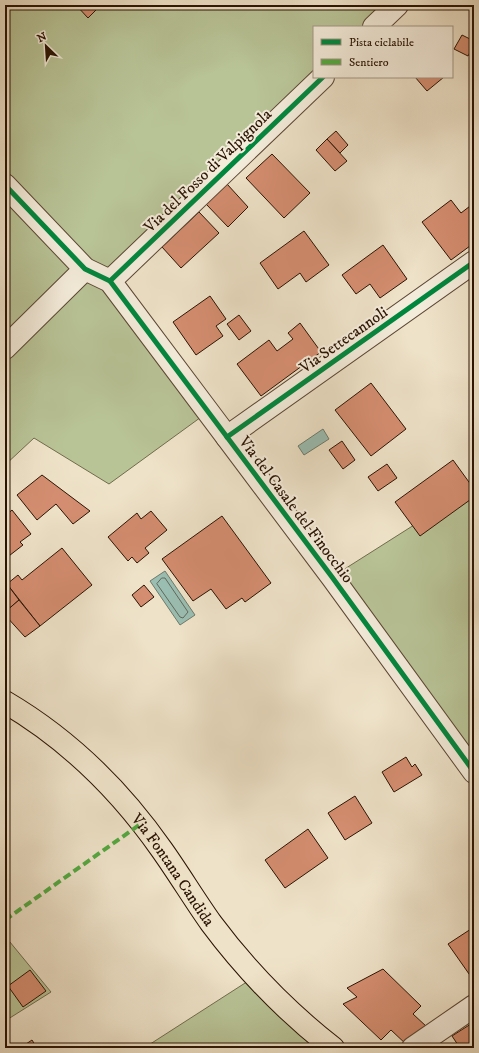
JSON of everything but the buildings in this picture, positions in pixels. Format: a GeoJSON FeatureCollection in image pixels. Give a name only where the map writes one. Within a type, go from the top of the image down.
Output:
{"type":"FeatureCollection","features":[{"type":"Feature","properties":{"kind":"main road","name":"Via Fontana Candida"},"geometry":{"type":"LineString","coordinates":[[5,702],[39,723],[69,746],[118,795],[161,848],[211,923],[227,943],[273,995],[306,1027],[333,1048]]}},
{"type":"Feature","properties":{"kind":"street"},"geometry":{"type":"LineString","coordinates":[[375,26],[397,5]]}},
{"type":"Feature","properties":{"kind":"street","name":"Via del Fosso di Valpignola"},"geometry":{"type":"LineString","coordinates":[[110,282],[321,78]]}},
{"type":"Feature","properties":{"kind":"street","name":"Via del Casale del Finocchio"},"geometry":{"type":"LineString","coordinates":[[5,185],[86,269],[110,282],[227,437],[474,772]]}},
{"type":"Feature","properties":{"kind":"street","name":"Via Settecannoli"},"geometry":{"type":"LineString","coordinates":[[227,437],[474,262]]}},
{"type":"Feature","properties":{"kind":"street"},"geometry":{"type":"LineString","coordinates":[[5,348],[86,269]]}},
{"type":"Feature","properties":{"kind":"street"},"geometry":{"type":"LineString","coordinates":[[413,1048],[474,1006]]}},
{"type":"Feature","properties":{"kind":"street"},"geometry":{"type":"LineString","coordinates":[[306,1027],[320,1048]]}},
{"type":"Feature","properties":{"kind":"green space"},"geometry":{"type":"Polygon","coordinates":[[[5,5],[397,5],[375,26],[313,26],[313,78],[110,281],[208,412],[109,484],[34,438],[5,465],[5,5]]]}},
{"type":"Feature","properties":{"kind":"green space"},"geometry":{"type":"Polygon","coordinates":[[[474,487],[474,772],[332,577],[474,487]]]}},
{"type":"Feature","properties":{"kind":"green space"},"geometry":{"type":"Polygon","coordinates":[[[5,936],[51,992],[5,1021],[5,936]]]}},
{"type":"Feature","properties":{"kind":"green space"},"geometry":{"type":"Polygon","coordinates":[[[256,976],[333,1048],[144,1048],[256,976]]]}},
{"type":"Feature","properties":{"kind":"water"},"geometry":{"type":"Polygon","coordinates":[[[323,429],[329,439],[304,455],[298,446],[323,429]]]}},
{"type":"Feature","properties":{"kind":"water"},"geometry":{"type":"Polygon","coordinates":[[[165,571],[195,615],[180,625],[150,581],[165,571]]]}},
{"type":"Feature","properties":{"kind":"marked path"},"geometry":{"type":"LineString","coordinates":[[5,920],[142,823]]}},
{"type":"Feature","properties":{"kind":"cycle path"},"geometry":{"type":"LineString","coordinates":[[110,281],[322,78]]}},
{"type":"Feature","properties":{"kind":"cycle path"},"geometry":{"type":"LineString","coordinates":[[5,185],[85,269],[110,281],[332,577],[474,772]]}},
{"type":"Feature","properties":{"kind":"cycle path"},"geometry":{"type":"LineString","coordinates":[[227,437],[474,262]]}}]}
